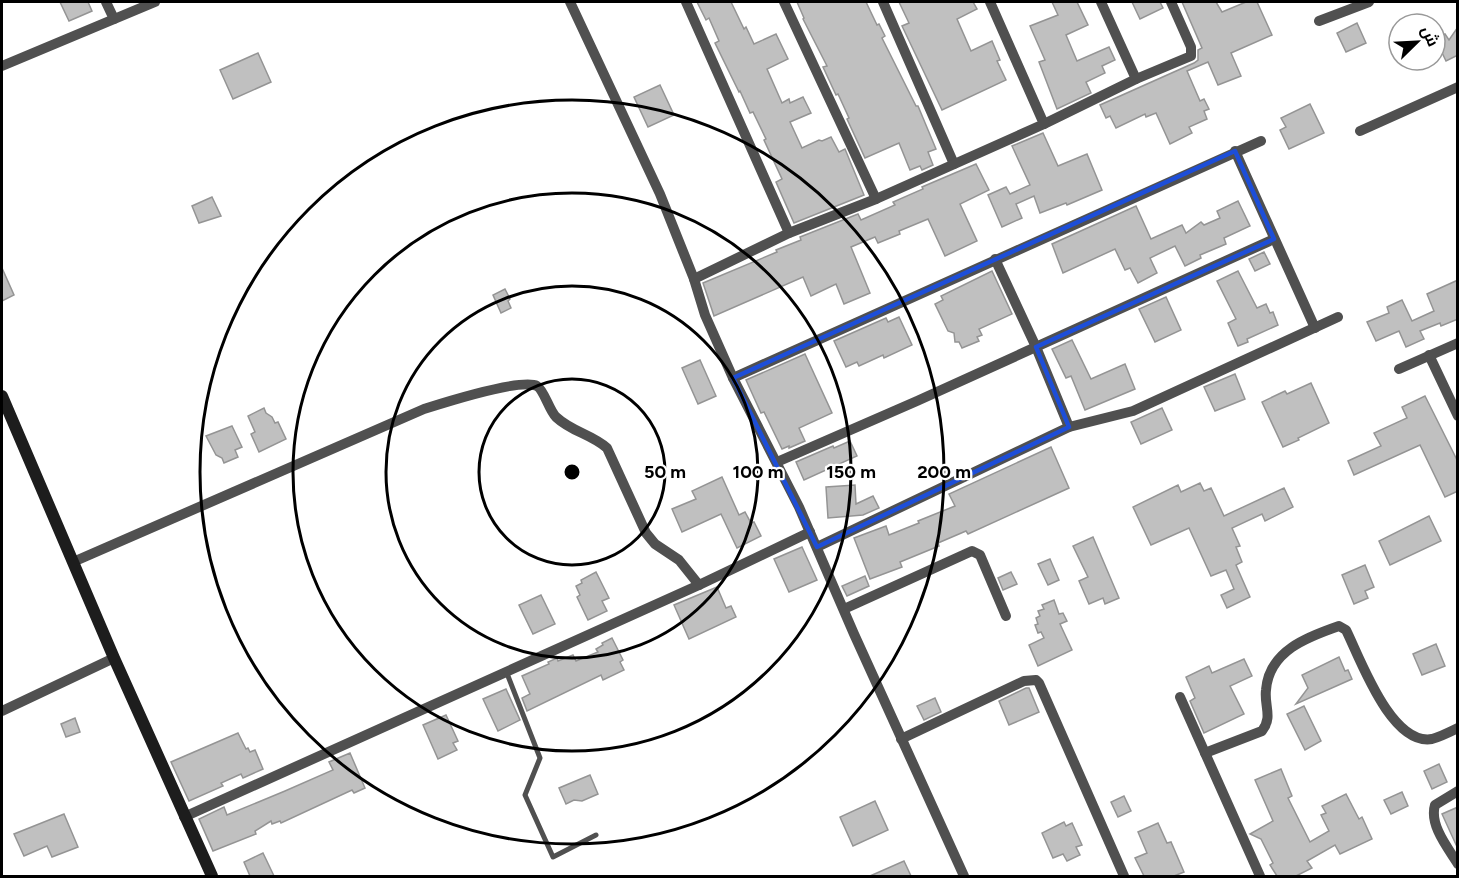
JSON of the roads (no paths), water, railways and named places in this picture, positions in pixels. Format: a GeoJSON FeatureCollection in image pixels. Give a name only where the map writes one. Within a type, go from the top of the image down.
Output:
{"type":"FeatureCollection","features":[{"type":"Feature","properties":{"kind":"main road"},"geometry":{"type":"LineString","coordinates":[[2,396],[114,658],[212,876]]}},
{"type":"Feature","properties":{"kind":"street"},"geometry":{"type":"LineString","coordinates":[[106,2],[114,20]]}},
{"type":"Feature","properties":{"kind":"street"},"geometry":{"type":"LineString","coordinates":[[2,66],[155,2]]}},
{"type":"Feature","properties":{"kind":"street"},"geometry":{"type":"LineString","coordinates":[[570,2],[660,194],[694,279],[705,315],[733,378],[777,462],[817,547],[964,876]]}},
{"type":"Feature","properties":{"kind":"street"},"geometry":{"type":"LineString","coordinates":[[686,2],[789,234]]}},
{"type":"Feature","properties":{"kind":"street"},"geometry":{"type":"LineString","coordinates":[[784,2],[876,199]]}},
{"type":"Feature","properties":{"kind":"street"},"geometry":{"type":"LineString","coordinates":[[883,2],[954,164]]}},
{"type":"Feature","properties":{"kind":"street"},"geometry":{"type":"LineString","coordinates":[[990,2],[1044,124]]}},
{"type":"Feature","properties":{"kind":"street"},"geometry":{"type":"LineString","coordinates":[[1101,2],[1136,79]]}},
{"type":"Feature","properties":{"kind":"street"},"geometry":{"type":"LineString","coordinates":[[694,279],[789,234],[876,199],[1191,56],[1191,47],[1171,2]]}},
{"type":"Feature","properties":{"kind":"street"},"geometry":{"type":"LineString","coordinates":[[1319,21],[1369,2]]}},
{"type":"Feature","properties":{"kind":"street"},"geometry":{"type":"LineString","coordinates":[[1360,131],[1458,87]]}},
{"type":"Feature","properties":{"kind":"street"},"geometry":{"type":"LineString","coordinates":[[733,378],[1261,141]]}},
{"type":"Feature","properties":{"kind":"street"},"geometry":{"type":"LineString","coordinates":[[1235,151],[1314,328]]}},
{"type":"Feature","properties":{"kind":"street"},"geometry":{"type":"LineString","coordinates":[[777,462],[1274,239]]}},
{"type":"Feature","properties":{"kind":"street"},"geometry":{"type":"LineString","coordinates":[[995,259],[1036,347],[1069,427]]}},
{"type":"Feature","properties":{"kind":"street"},"geometry":{"type":"LineString","coordinates":[[817,547],[1069,427],[1133,411],[1338,317]]}},
{"type":"Feature","properties":{"kind":"street"},"geometry":{"type":"LineString","coordinates":[[1399,369],[1458,343]]}},
{"type":"Feature","properties":{"kind":"street"},"geometry":{"type":"LineString","coordinates":[[1428,356],[1458,416]]}},
{"type":"Feature","properties":{"kind":"street"},"geometry":{"type":"LineString","coordinates":[[73,562],[424,409],[497,388],[531,385],[537,386],[542,391],[545,401],[555,416],[572,429],[596,438],[607,448],[646,533],[655,544],[679,560],[699,585]]}},
{"type":"Feature","properties":{"kind":"street"},"geometry":{"type":"LineString","coordinates":[[184,817],[699,585],[810,532]]}},
{"type":"Feature","properties":{"kind":"street"},"geometry":{"type":"LineString","coordinates":[[844,609],[972,551],[980,555],[1006,616]]}},
{"type":"Feature","properties":{"kind":"street"},"geometry":{"type":"LineString","coordinates":[[1205,753],[1262,731],[1269,718],[1266,690],[1270,671],[1276,660],[1301,642],[1339,626],[1346,630],[1381,701],[1406,732],[1418,738],[1430,739],[1458,728]]}},
{"type":"Feature","properties":{"kind":"street"},"geometry":{"type":"LineString","coordinates":[[2,711],[114,658]]}},
{"type":"Feature","properties":{"kind":"street"},"geometry":{"type":"LineString","coordinates":[[901,739],[1024,681],[1036,680],[1124,876]]}},
{"type":"Feature","properties":{"kind":"street"},"geometry":{"type":"LineString","coordinates":[[1180,698],[1260,876]]}},
{"type":"Feature","properties":{"kind":"street"},"geometry":{"type":"LineString","coordinates":[[1458,792],[1435,806],[1432,814],[1458,864]]}},
{"type":"Feature","properties":{"kind":"lane"},"geometry":{"type":"LineString","coordinates":[[507,671],[540,758],[525,795],[553,857],[596,835]]}}]}
